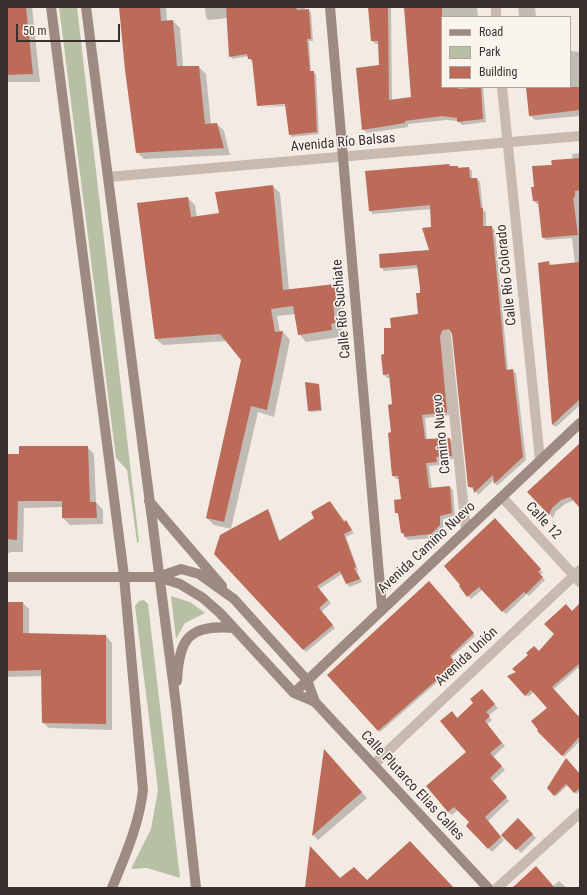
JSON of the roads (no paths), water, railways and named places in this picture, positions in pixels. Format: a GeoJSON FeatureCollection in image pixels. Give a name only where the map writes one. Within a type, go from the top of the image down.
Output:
{"type":"FeatureCollection","features":[{"type":"Feature","properties":{"kind":"main road"},"geometry":{"type":"LineString","coordinates":[[51,7],[124,576],[143,790],[141,806],[134,831],[112,888]]}},
{"type":"Feature","properties":{"kind":"main road"},"geometry":{"type":"LineString","coordinates":[[86,7],[158,577],[176,705],[196,888]]}},
{"type":"Feature","properties":{"kind":"main road","name":"Calle Río Suchiate"},"geometry":{"type":"LineString","coordinates":[[330,7],[382,609]]}},
{"type":"Feature","properties":{"kind":"main road","name":"Avenida Camino Nuevo"},"geometry":{"type":"LineString","coordinates":[[294,693],[580,422]]}},
{"type":"Feature","properties":{"kind":"main road"},"geometry":{"type":"LineString","coordinates":[[149,501],[234,599]]}},
{"type":"Feature","properties":{"kind":"main road","name":"Calle Plutarco Elias Calles"},"geometry":{"type":"LineString","coordinates":[[158,577],[181,569],[199,574],[234,599],[307,680],[315,702],[488,888]]}},
{"type":"Feature","properties":{"kind":"main road"},"geometry":{"type":"LineString","coordinates":[[7,577],[158,577]]}},
{"type":"Feature","properties":{"kind":"main road","name":"Calle Plutarco Elias Calles"},"geometry":{"type":"LineString","coordinates":[[158,577],[192,590],[220,613],[294,693],[315,702]]}},
{"type":"Feature","properties":{"kind":"main road"},"geometry":{"type":"LineString","coordinates":[[176,705],[178,665],[182,646],[198,631],[207,627],[234,628]]}},
{"type":"Feature","properties":{"kind":"street","name":"Calle Río Colorado"},"geometry":{"type":"LineString","coordinates":[[502,88],[540,460]]}},
{"type":"Feature","properties":{"kind":"street","name":"Avenida Río Balsas"},"geometry":{"type":"LineString","coordinates":[[108,177],[580,136]]}},
{"type":"Feature","properties":{"kind":"street","name":"Camino Nuevo"},"geometry":{"type":"LineString","coordinates":[[446,335],[466,530]]}},
{"type":"Feature","properties":{"kind":"street","name":"Calle 12"},"geometry":{"type":"LineString","coordinates":[[502,497],[578,575]]}},
{"type":"Feature","properties":{"kind":"street","name":"Avenida Unión"},"geometry":{"type":"LineString","coordinates":[[373,765],[578,575]]}},
{"type":"Feature","properties":{"kind":"street"},"geometry":{"type":"LineString","coordinates":[[497,888],[580,813]]}}]}
